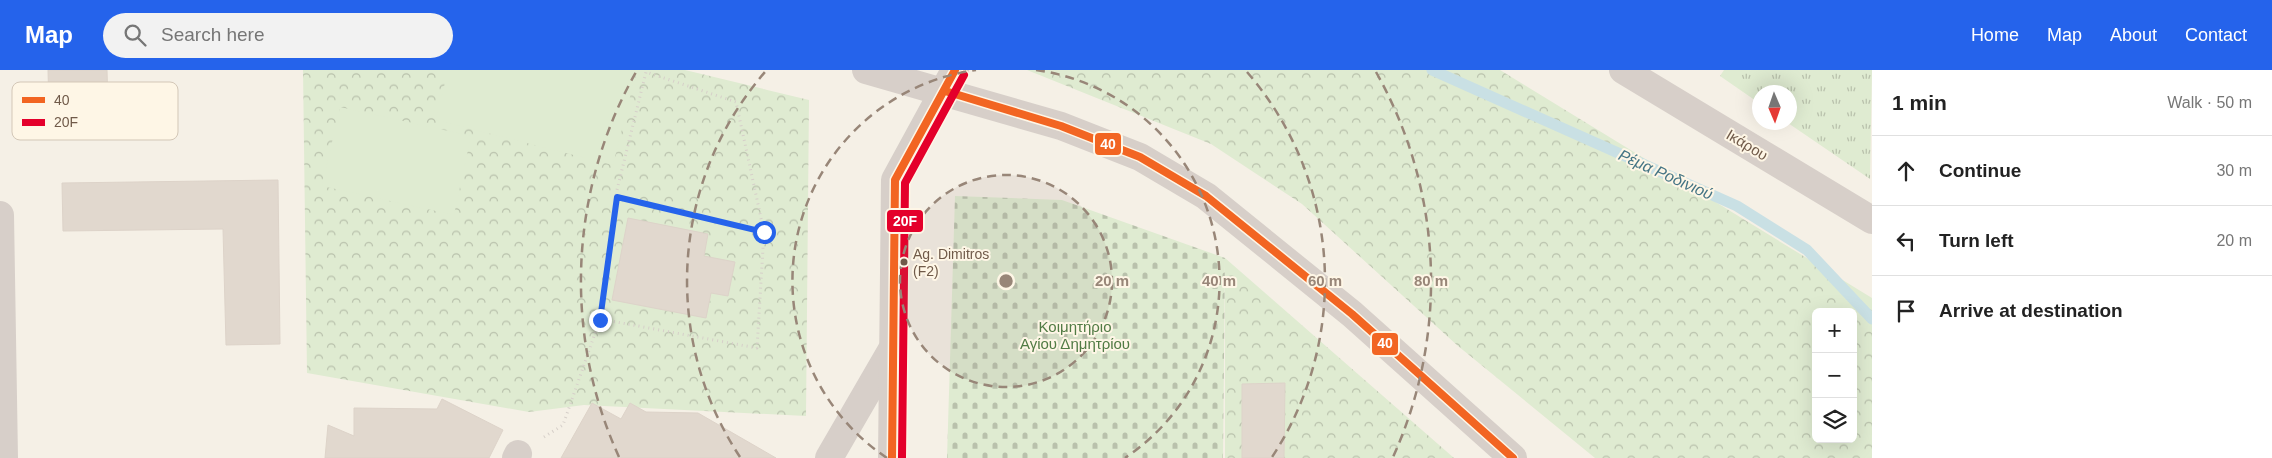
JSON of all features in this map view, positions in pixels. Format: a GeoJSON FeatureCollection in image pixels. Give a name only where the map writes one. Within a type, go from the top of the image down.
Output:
{"type":"FeatureCollection","features":[{"type":"Feature","properties":{"kind":"street"},"geometry":{"type":"LineString","coordinates":[[866,70],[950,81],[1140,157],[1206,196],[1352,314],[1513,458]]}},
{"type":"Feature","properties":{"kind":"street","name":"Ικάρου"},"geometry":{"type":"LineString","coordinates":[[1623,70],[1871,217]]}},
{"type":"Feature","properties":{"kind":"street"},"geometry":{"type":"LineString","coordinates":[[892,458],[895,180],[950,81]]}},
{"type":"Feature","properties":{"kind":"street"},"geometry":{"type":"LineString","coordinates":[[0,215],[4,458]]}},
{"type":"Feature","properties":{"kind":"street"},"geometry":{"type":"LineString","coordinates":[[829,458],[892,350]]}},
{"type":"Feature","properties":{"kind":"path"},"geometry":{"type":"LineString","coordinates":[[517,456],[562,425],[600,320],[617,197],[646,72],[736,102],[764,232],[757,348],[600,320]]}},
{"type":"Feature","properties":{"kind":"path"},"geometry":{"type":"LineString","coordinates":[[617,197],[764,232]]}},
{"type":"Feature","properties":{"kind":"green space"},"geometry":{"type":"Polygon","coordinates":[[[303,70],[685,70],[809,100],[806,416],[584,405],[529,412],[307,373],[303,70]]]}},
{"type":"Feature","properties":{"kind":"green space"},"geometry":{"type":"Polygon","coordinates":[[[448,70],[625,70],[636,73],[613,165],[436,120],[448,70]]]}},
{"type":"Feature","properties":{"kind":"green space"},"geometry":{"type":"Polygon","coordinates":[[[1027,70],[1500,70],[1872,298],[1872,458],[1595,458],[1458,346],[1302,204],[1211,144],[1027,70]]]}},
{"type":"Feature","properties":{"kind":"green space"},"geometry":{"type":"Polygon","coordinates":[[[1724,70],[1872,70],[1870,179],[1797,129],[1797,85],[1752,85],[1752,98],[1720,76],[1724,70]]]}},
{"type":"Feature","properties":{"kind":"green space"},"geometry":{"type":"Polygon","coordinates":[[[340,107],[471,136],[454,215],[322,186],[340,107]]]}},
{"type":"Feature","properties":{"kind":"green space","name":"Κοιμητήριο Αγίου Δημητρίου"},"geometry":{"type":"Polygon","coordinates":[[[955,196],[1062,200],[1225,258],[1223,458],[947,458],[955,196]]]}},
{"type":"Feature","properties":{"kind":"green space"},"geometry":{"type":"Polygon","coordinates":[[[1225,258],[1454,458],[1225,458],[1225,258]]]}},
{"type":"Feature","properties":{"kind":"building"},"geometry":{"type":"Polygon","coordinates":[[[48,70],[107,70],[107,82],[48,82],[48,70]]]}},
{"type":"Feature","properties":{"kind":"building"},"geometry":{"type":"Polygon","coordinates":[[[278,180],[280,344],[226,345],[223,229],[63,231],[62,183],[278,180]]]}},
{"type":"Feature","properties":{"kind":"building"},"geometry":{"type":"Polygon","coordinates":[[[628,218],[708,234],[704,256],[735,262],[728,296],[711,293],[706,318],[612,300],[628,218]]]}},
{"type":"Feature","properties":{"kind":"building"},"geometry":{"type":"Polygon","coordinates":[[[1285,383],[1284,458],[1242,458],[1242,384],[1285,383]]]}},
{"type":"Feature","properties":{"kind":"building"},"geometry":{"type":"Polygon","coordinates":[[[442,399],[503,430],[489,458],[325,458],[328,425],[354,436],[354,408],[437,409],[442,399]]]}},
{"type":"Feature","properties":{"kind":"building"},"geometry":{"type":"Polygon","coordinates":[[[592,403],[621,419],[630,403],[646,412],[698,413],[776,458],[561,458],[592,403]]]}},
{"type":"Feature","properties":{"kind":"waterway","name":"Ρέμα Ροδινιού"},"geometry":{"type":"LineString","coordinates":[[1432,70],[1737,206],[1807,250],[1872,319]]}},
{"type":"Feature","properties":{"kind":"transit line","name":"40"},"geometry":{"type":"LineString","coordinates":[[892,458],[895,180],[955,70]]}},
{"type":"Feature","properties":{"kind":"transit line","name":"20F"},"geometry":{"type":"LineString","coordinates":[[902,458],[905,183],[964,75]]}},
{"type":"Feature","properties":{"kind":"transit line","name":"40"},"geometry":{"type":"LineString","coordinates":[[945,91],[1061,126],[1140,157],[1206,196],[1352,314],[1513,458]]}},
{"type":"Feature","properties":{"kind":"place","name":"Ag. Dimitros (F2)"},"geometry":{"type":"Point","coordinates":[904,262]}},
{"type":"Feature","properties":{"kind":"route"},"geometry":{"type":"LineString","coordinates":[[600,320],[617,197],[764,232]]}}]}
